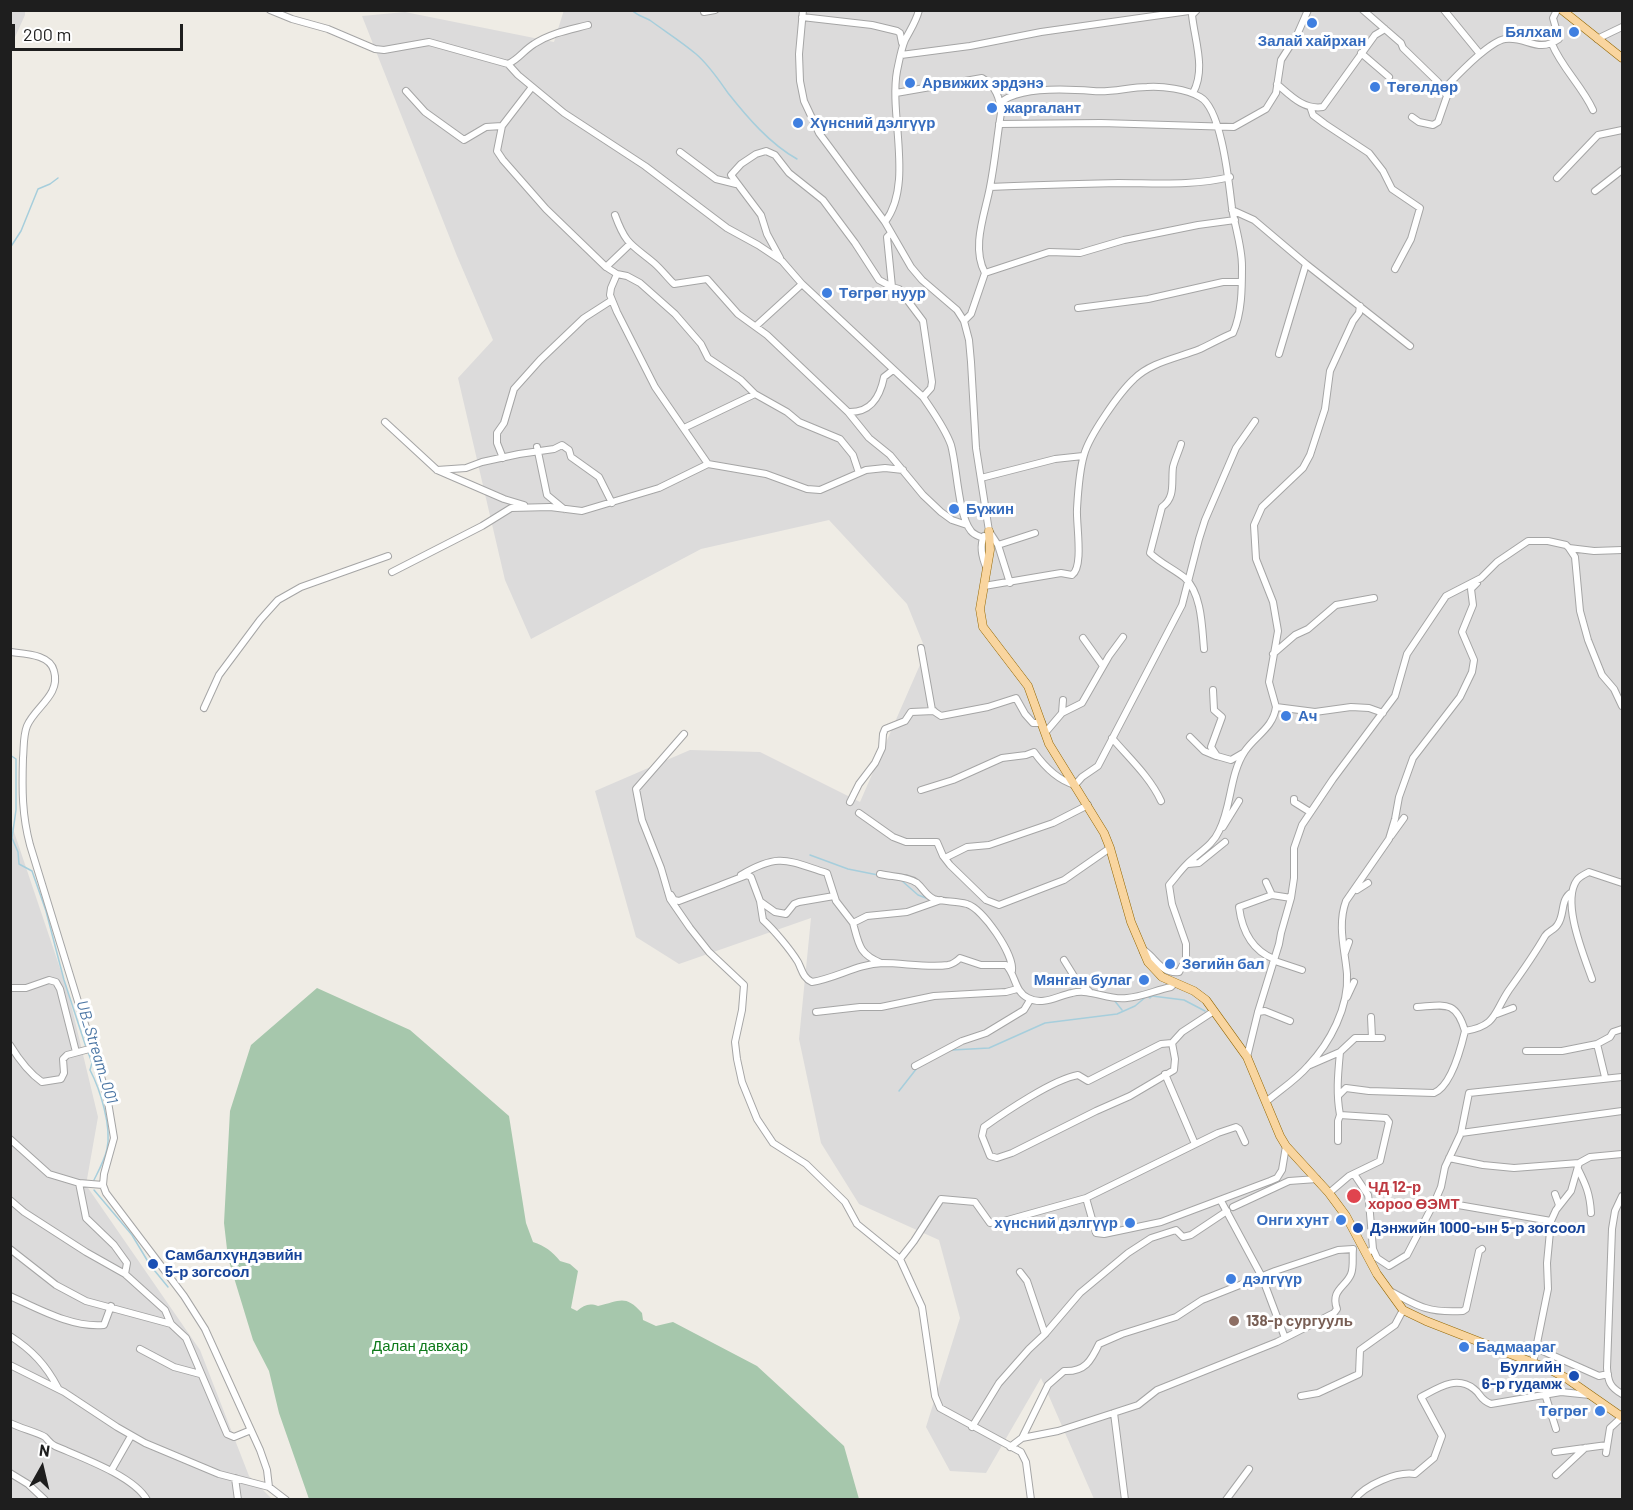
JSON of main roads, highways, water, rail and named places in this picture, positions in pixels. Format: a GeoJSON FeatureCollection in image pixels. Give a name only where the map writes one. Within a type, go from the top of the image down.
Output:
{"type":"FeatureCollection","features":[{"type":"Feature","properties":{"kind":"main road"},"geometry":{"type":"LineString","coordinates":[[1563,11],[1623,58]]}},
{"type":"Feature","properties":{"kind":"main road"},"geometry":{"type":"LineString","coordinates":[[989,531],[990,550],[980,609],[983,627],[1028,686],[1055,755],[1088,806],[1110,848],[1124,899],[1143,952],[1156,971],[1162,977],[1206,1000],[1247,1057],[1286,1146],[1317,1179],[1346,1216],[1367,1250],[1387,1290],[1403,1310],[1566,1378],[1623,1417]]}},
{"type":"Feature","properties":{"kind":"waterway"},"geometry":{"type":"LineString","coordinates":[[632,10],[696,54],[760,129],[778,146],[797,159]]}},
{"type":"Feature","properties":{"kind":"waterway"},"geometry":{"type":"LineString","coordinates":[[10,248],[21,231],[38,189],[58,178]]}},
{"type":"Feature","properties":{"kind":"waterway"},"geometry":{"type":"LineString","coordinates":[[10,755],[16,759],[16,810],[12,838],[18,852],[19,864],[32,871],[86,1047]]}},
{"type":"Feature","properties":{"kind":"waterway"},"geometry":{"type":"LineString","coordinates":[[810,855],[848,869],[878,875]]}},
{"type":"Feature","properties":{"kind":"waterway"},"geometry":{"type":"LineString","coordinates":[[901,880],[918,895],[926,898]]}},
{"type":"Feature","properties":{"kind":"waterway"},"geometry":{"type":"LineString","coordinates":[[952,1050],[989,1048],[1045,1023],[1117,1014],[1135,1006],[1147,996],[1184,1000],[1205,1011]]}},
{"type":"Feature","properties":{"kind":"waterway"},"geometry":{"type":"LineString","coordinates":[[1114,1000],[1122,1010]]}},
{"type":"Feature","properties":{"kind":"waterway","name":"UB_Stream_001"},"geometry":{"type":"LineString","coordinates":[[88,1052],[92,1063],[90,1070],[98,1087],[108,1130],[106,1153],[94,1180]]}},
{"type":"Feature","properties":{"kind":"waterway"},"geometry":{"type":"LineString","coordinates":[[899,1091],[917,1068]]}},
{"type":"Feature","properties":{"kind":"waterway"},"geometry":{"type":"LineString","coordinates":[[94,1190],[132,1235],[150,1265],[168,1287]]}},
{"type":"Feature","properties":{"kind":"place","name":"Залай хайрхан"},"geometry":{"type":"Point","coordinates":[1312,23]}},
{"type":"Feature","properties":{"kind":"place","name":"Бялхам"},"geometry":{"type":"Point","coordinates":[1574,32]}},
{"type":"Feature","properties":{"kind":"place","name":"Арвижих эрдэнэ"},"geometry":{"type":"Point","coordinates":[910,83]}},
{"type":"Feature","properties":{"kind":"place","name":"Төгөлдөр"},"geometry":{"type":"Point","coordinates":[1375,87]}},
{"type":"Feature","properties":{"kind":"place","name":"жаргалант"},"geometry":{"type":"Point","coordinates":[992,108]}},
{"type":"Feature","properties":{"kind":"place","name":"Хүнсний дэлгүүр"},"geometry":{"type":"Point","coordinates":[798,123]}},
{"type":"Feature","properties":{"kind":"place","name":"Төгрөг нуур"},"geometry":{"type":"Point","coordinates":[827,293]}},
{"type":"Feature","properties":{"kind":"place","name":"Бүжин"},"geometry":{"type":"Point","coordinates":[954,509]}},
{"type":"Feature","properties":{"kind":"place","name":"Ач"},"geometry":{"type":"Point","coordinates":[1286,716]}},
{"type":"Feature","properties":{"kind":"place","name":"Зөгийн бал"},"geometry":{"type":"Point","coordinates":[1170,964]}},
{"type":"Feature","properties":{"kind":"place","name":"Мянган булаг"},"geometry":{"type":"Point","coordinates":[1144,980]}},
{"type":"Feature","properties":{"kind":"place","name":"ЧД 12-р хороо ӨЭМТ"},"geometry":{"type":"Point","coordinates":[1354,1196]}},
{"type":"Feature","properties":{"kind":"place","name":"Онги хунт"},"geometry":{"type":"Point","coordinates":[1341,1220]}},
{"type":"Feature","properties":{"kind":"place","name":"хүнсний дэлгүүр"},"geometry":{"type":"Point","coordinates":[1130,1223]}},
{"type":"Feature","properties":{"kind":"place","name":"Дэнжийн 1000-ын 5-р зогсоол"},"geometry":{"type":"Point","coordinates":[1358,1228]}},
{"type":"Feature","properties":{"kind":"place","name":"Самбалхүндэвийн 5-р зогсоол"},"geometry":{"type":"Point","coordinates":[153,1264]}},
{"type":"Feature","properties":{"kind":"place","name":"дэлгүүр"},"geometry":{"type":"Point","coordinates":[1231,1279]}},
{"type":"Feature","properties":{"kind":"place","name":"138-р сургууль"},"geometry":{"type":"Point","coordinates":[1234,1321]}},
{"type":"Feature","properties":{"kind":"place","name":"Бадмаараг"},"geometry":{"type":"Point","coordinates":[1464,1347]}},
{"type":"Feature","properties":{"kind":"place","name":"Булгийн 6-р гудамж"},"geometry":{"type":"Point","coordinates":[1574,1376]}},
{"type":"Feature","properties":{"kind":"place","name":"Төгрөг"},"geometry":{"type":"Point","coordinates":[1600,1411]}},
{"type":"Feature","properties":{"kind":"park label","name":"Далан давхар"},"geometry":{"type":"Point","coordinates":[420,1346]}}]}
